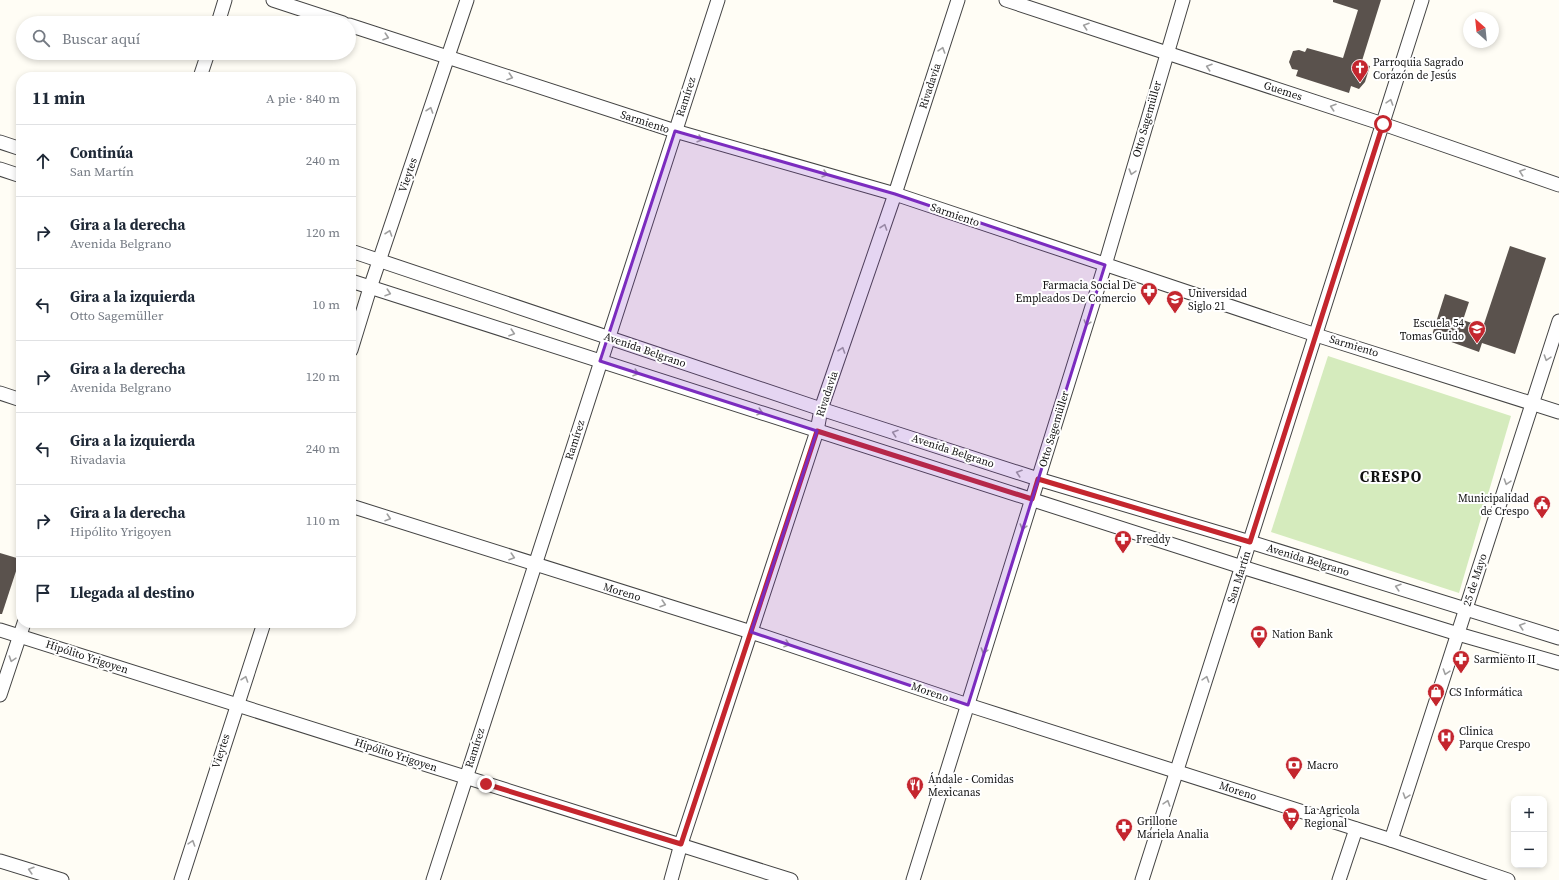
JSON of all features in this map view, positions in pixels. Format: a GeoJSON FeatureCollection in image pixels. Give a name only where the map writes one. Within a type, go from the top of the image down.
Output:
{"type":"FeatureCollection","features":[{"type":"Feature","properties":{"kind":"street"},"geometry":{"type":"LineString","coordinates":[[220,16],[225,0]]}},
{"type":"Feature","properties":{"kind":"street"},"geometry":{"type":"LineString","coordinates":[[273,0],[322,16]]}},
{"type":"Feature","properties":{"kind":"street","name":"Vieytes"},"geometry":{"type":"LineString","coordinates":[[356,334],[467,0]]}},
{"type":"Feature","properties":{"kind":"street","name":"Ramírez"},"geometry":{"type":"LineString","coordinates":[[432,880],[718,0]]}},
{"type":"Feature","properties":{"kind":"street","name":"Rivadavia"},"geometry":{"type":"LineString","coordinates":[[671,880],[681,844],[817,431],[822,409],[895,194],[958,0]]}},
{"type":"Feature","properties":{"kind":"street","name":"Guemes"},"geometry":{"type":"LineString","coordinates":[[1006,0],[1383,124],[1559,185]]}},
{"type":"Feature","properties":{"kind":"street","name":"Otto Sagemüller"},"geometry":{"type":"LineString","coordinates":[[913,880],[1105,265],[1166,53],[1183,0]]}},
{"type":"Feature","properties":{"kind":"street","name":"San Martín"},"geometry":{"type":"LineString","coordinates":[[1142,880],[1422,0]]}},
{"type":"Feature","properties":{"kind":"street","name":"Sarmiento"},"geometry":{"type":"LineString","coordinates":[[356,27],[675,131],[895,194],[1316,335],[1559,412]]}},
{"type":"Feature","properties":{"kind":"street"},"geometry":{"type":"LineString","coordinates":[[202,72],[206,60]]}},
{"type":"Feature","properties":{"kind":"street"},"geometry":{"type":"LineString","coordinates":[[0,142],[16,147]]}},
{"type":"Feature","properties":{"kind":"street"},"geometry":{"type":"LineString","coordinates":[[0,169],[16,174]]}},
{"type":"Feature","properties":{"kind":"street","name":"Avenida Belgrano"},"geometry":{"type":"LineString","coordinates":[[356,252],[608,338],[1038,479],[1250,542],[1559,638]]}},
{"type":"Feature","properties":{"kind":"street","name":"Avenida Belgrano"},"geometry":{"type":"LineString","coordinates":[[356,283],[1242,567],[1559,664]]}},
{"type":"Feature","properties":{"kind":"street","name":"25 de Mayo"},"geometry":{"type":"LineString","coordinates":[[1391,840],[1559,321]]}},
{"type":"Feature","properties":{"kind":"street"},"geometry":{"type":"LineString","coordinates":[[0,393],[16,398]]}},
{"type":"Feature","properties":{"kind":"street","name":"Moreno"},"geometry":{"type":"LineString","coordinates":[[356,508],[751,632],[968,704],[1356,828],[1508,880]]}},
{"type":"Feature","properties":{"kind":"street"},"geometry":{"type":"LineString","coordinates":[[0,695],[22,628]]}},
{"type":"Feature","properties":{"kind":"street","name":"Vieytes"},"geometry":{"type":"LineString","coordinates":[[181,880],[236,705],[262,628]]}},
{"type":"Feature","properties":{"kind":"street","name":"Hipólito Yrigoyen"},"geometry":{"type":"LineString","coordinates":[[0,630],[791,880]]}},
{"type":"Feature","properties":{"kind":"street"},"geometry":{"type":"LineString","coordinates":[[1339,880],[1356,828]]}},
{"type":"Feature","properties":{"kind":"street"},"geometry":{"type":"LineString","coordinates":[[0,861],[62,880]]}},
{"type":"Feature","properties":{"kind":"highlighted area"},"geometry":{"type":"Polygon","coordinates":[[[675,131],[895,194],[1105,265],[968,705],[751,632],[817,431],[600,361],[675,131]]]}},
{"type":"Feature","properties":{"kind":"green space"},"geometry":{"type":"Polygon","coordinates":[[[1328,356],[1511,416],[1459,593],[1271,532],[1328,356]]]}},
{"type":"Feature","properties":{"kind":"building"},"geometry":{"type":"Polygon","coordinates":[[[1333,0],[1381,0],[1361,64],[1370,66],[1365,82],[1359,89],[1351,86],[1349,93],[1296,76],[1298,70],[1292,69],[1289,62],[1293,51],[1299,50],[1305,52],[1307,48],[1343,58],[1358,10],[1333,2],[1333,0]]]}},
{"type":"Feature","properties":{"kind":"building"},"geometry":{"type":"Polygon","coordinates":[[[1510,246],[1546,258],[1515,354],[1482,343],[1479,352],[1432,335],[1445,294],[1469,302],[1463,320],[1483,327],[1510,246]]]}},
{"type":"Feature","properties":{"kind":"building"},"geometry":{"type":"Polygon","coordinates":[[[0,553],[16,558],[16,571],[2,614],[0,614],[0,553]]]}},
{"type":"Feature","properties":{"kind":"place","name":"Parroquia Sagrado Corazón de Jesús"},"geometry":{"type":"Point","coordinates":[1360,83]}},
{"type":"Feature","properties":{"kind":"place","name":"Farmacia Social De Empleados De Comercio"},"geometry":{"type":"Point","coordinates":[1149,306]}},
{"type":"Feature","properties":{"kind":"place","name":"Universidad Siglo 21"},"geometry":{"type":"Point","coordinates":[1175,314]}},
{"type":"Feature","properties":{"kind":"place","name":"Escuela 54 Tomas Guido"},"geometry":{"type":"Point","coordinates":[1477,344]}},
{"type":"Feature","properties":{"kind":"place","name":"Municipalidad de Crespo"},"geometry":{"type":"Point","coordinates":[1542,519]}},
{"type":"Feature","properties":{"kind":"place","name":"Freddy"},"geometry":{"type":"Point","coordinates":[1123,554]}},
{"type":"Feature","properties":{"kind":"place","name":"Nation Bank"},"geometry":{"type":"Point","coordinates":[1259,649]}},
{"type":"Feature","properties":{"kind":"place","name":"Sarmiento II"},"geometry":{"type":"Point","coordinates":[1461,674]}},
{"type":"Feature","properties":{"kind":"place","name":"CS Informática"},"geometry":{"type":"Point","coordinates":[1436,707]}},
{"type":"Feature","properties":{"kind":"place","name":"Clinica Parque Crespo"},"geometry":{"type":"Point","coordinates":[1446,752]}},
{"type":"Feature","properties":{"kind":"place","name":"Macro"},"geometry":{"type":"Point","coordinates":[1294,780]}},
{"type":"Feature","properties":{"kind":"place","name":"Ándale - Comidas Mexicanas"},"geometry":{"type":"Point","coordinates":[915,800]}},
{"type":"Feature","properties":{"kind":"place","name":"La Agricola Regional"},"geometry":{"type":"Point","coordinates":[1291,831]}},
{"type":"Feature","properties":{"kind":"place","name":"Grillone Mariela Analia"},"geometry":{"type":"Point","coordinates":[1124,842]}},
{"type":"Feature","properties":{"kind":"district","name":"CRESPO"},"geometry":{"type":"Point","coordinates":[1391,476]}},
{"type":"Feature","properties":{"kind":"route"},"geometry":{"type":"LineString","coordinates":[[486,784],[681,844],[817,431],[1032,499],[1038,479],[1250,542],[1383,124]]}}]}
